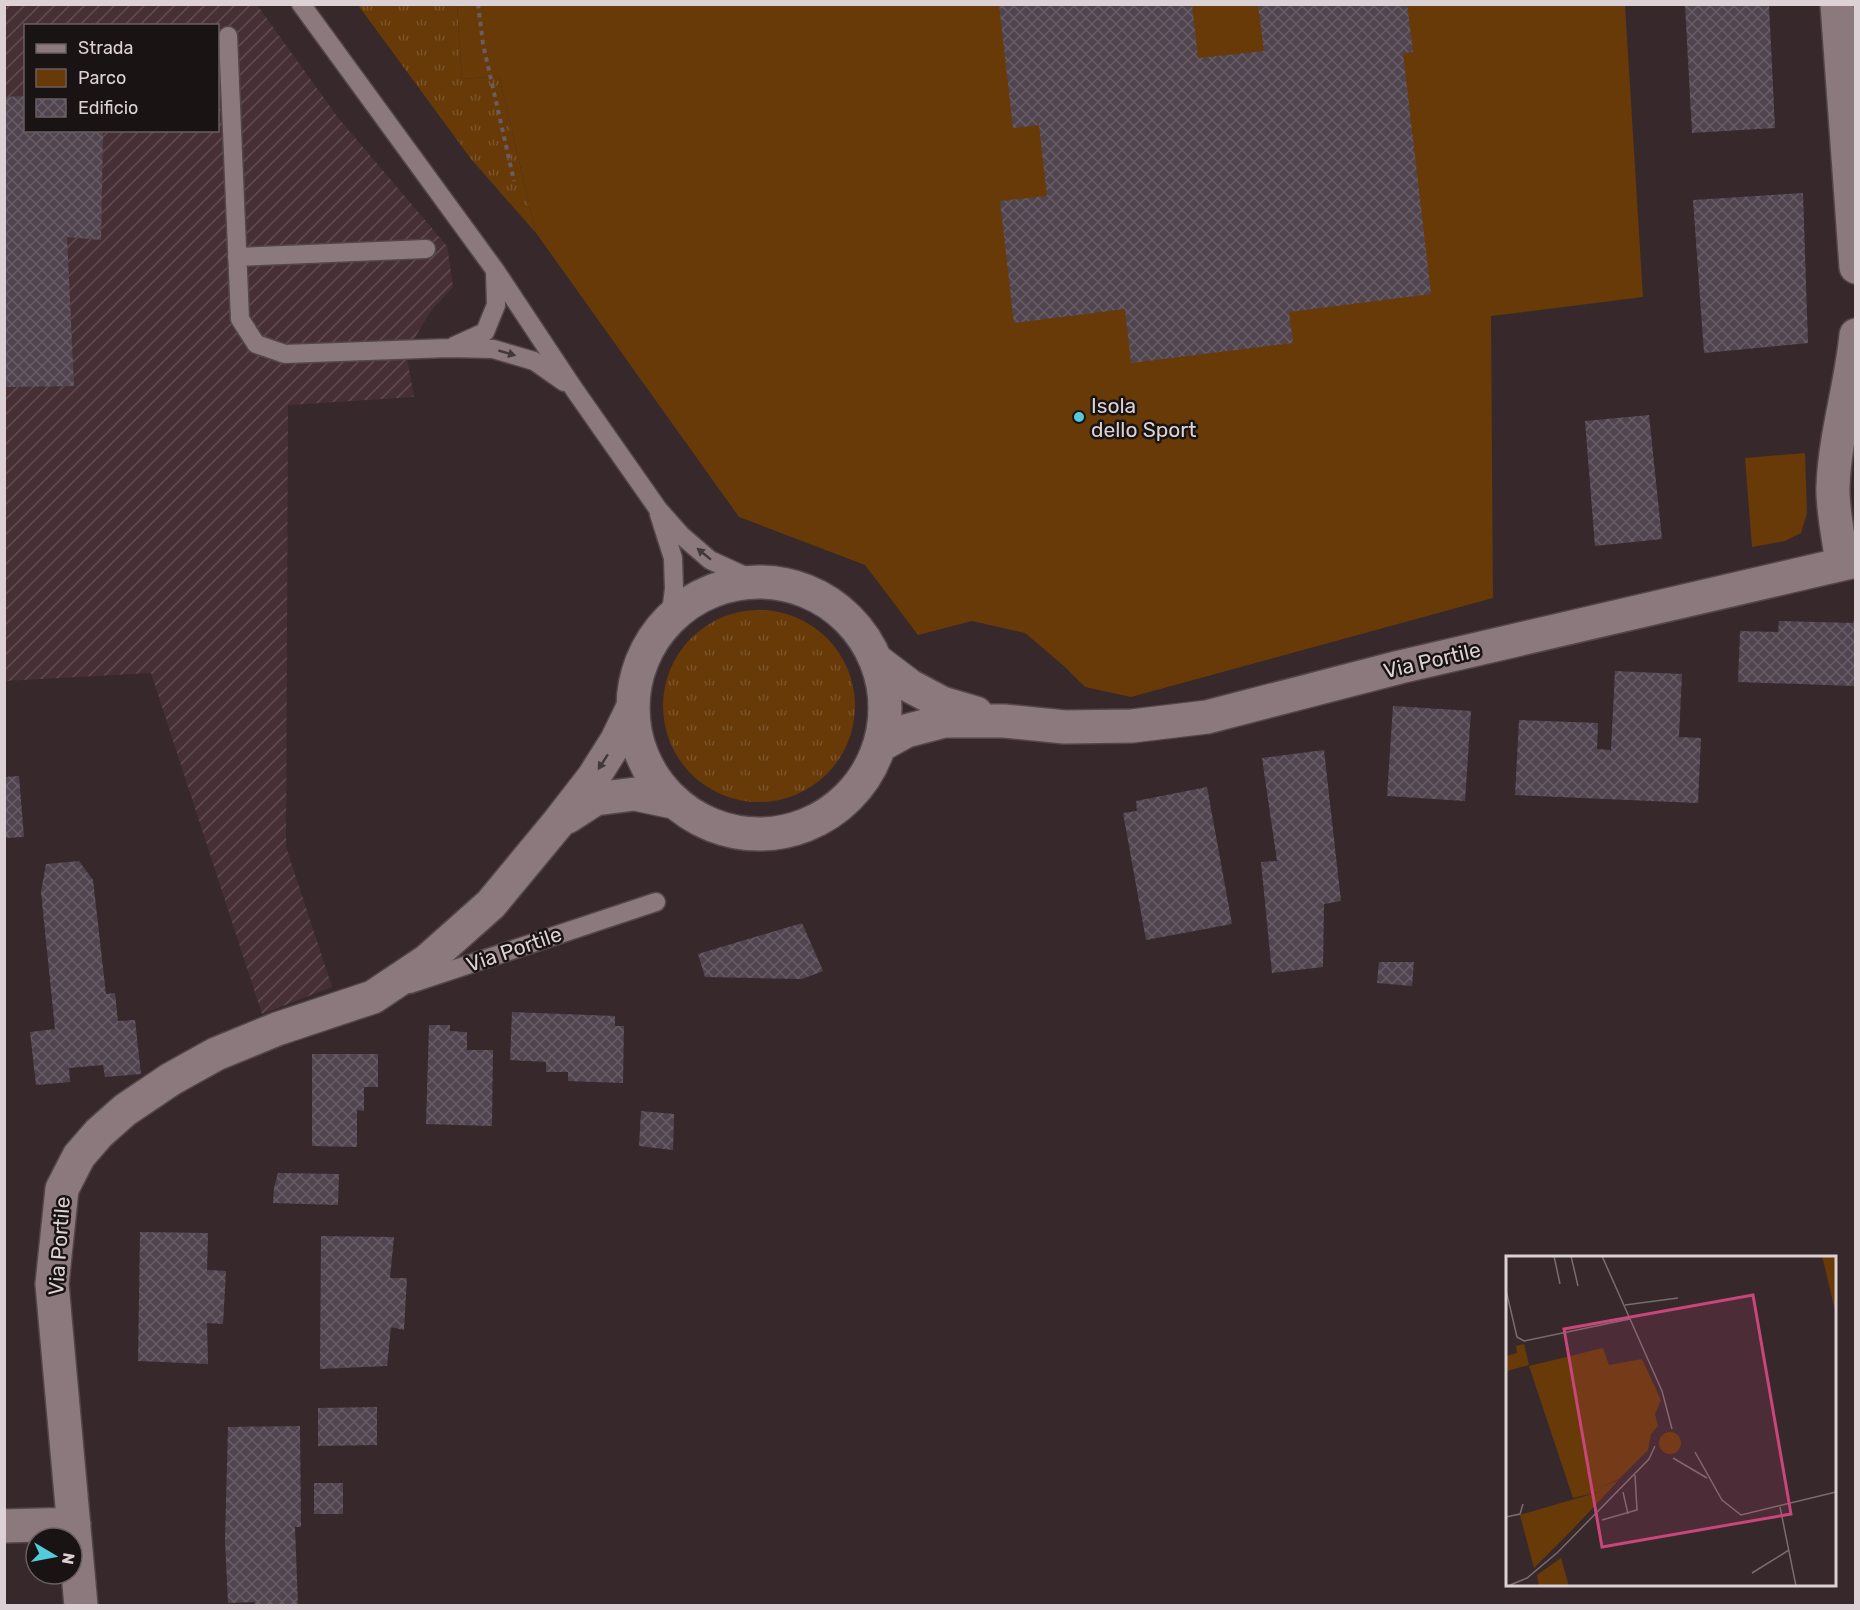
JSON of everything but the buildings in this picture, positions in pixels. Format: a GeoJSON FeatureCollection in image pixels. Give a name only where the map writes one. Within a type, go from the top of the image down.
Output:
{"type":"FeatureCollection","features":[{"type":"Feature","properties":{"kind":"street"},"geometry":{"type":"LineString","coordinates":[[1837,4],[1856,267]]}},
{"type":"Feature","properties":{"kind":"street"},"geometry":{"type":"LineString","coordinates":[[1849,562],[1833,487],[1842,418],[1853,368],[1856,335]]}},
{"type":"Feature","properties":{"kind":"street","name":"Via Portile"},"geometry":{"type":"LineString","coordinates":[[879,746],[906,731],[944,720],[1004,721],[1065,727],[1132,726],[1207,717],[1400,667],[1849,562]]}},
{"type":"Feature","properties":{"kind":"street"},"geometry":{"type":"LineString","coordinates":[[756,581],[790,585],[822,597],[849,618],[877,661],[882,678],[885,712],[879,746],[865,779],[842,803],[808,825],[770,833],[728,831],[690,815],[673,802],[660,787],[640,751],[631,711],[638,670],[656,633],[685,604],[722,586],[756,581]]}},
{"type":"Feature","properties":{"kind":"street","name":"Via Portile"},"geometry":{"type":"LineString","coordinates":[[877,661],[910,686],[942,703],[1004,721]]}},
{"type":"Feature","properties":{"kind":"street","name":"Via Portile"},"geometry":{"type":"LineString","coordinates":[[81,1605],[52,1284],[62,1188],[79,1156],[99,1133],[125,1110],[171,1079],[216,1054],[277,1029],[373,997],[427,960],[491,904],[558,823],[593,778],[617,740],[631,711]]}},
{"type":"Feature","properties":{"kind":"street","name":"Via Portile"},"geometry":{"type":"LineString","coordinates":[[558,823],[595,799],[635,794],[673,802]]}},
{"type":"Feature","properties":{"kind":"street"},"geometry":{"type":"LineString","coordinates":[[4,1526],[74,1524]]}},
{"type":"Feature","properties":{"kind":"lane"},"geometry":{"type":"LineString","coordinates":[[301,4],[495,270],[657,509],[681,535],[710,560],[756,581]]}},
{"type":"Feature","properties":{"kind":"lane"},"geometry":{"type":"LineString","coordinates":[[228,36],[240,319],[256,344],[285,354],[449,348],[494,349],[534,361],[574,389]]}},
{"type":"Feature","properties":{"kind":"lane"},"geometry":{"type":"LineString","coordinates":[[237,257],[426,249]]}},
{"type":"Feature","properties":{"kind":"lane"},"geometry":{"type":"LineString","coordinates":[[449,348],[485,332],[496,305],[495,270]]}},
{"type":"Feature","properties":{"kind":"lane"},"geometry":{"type":"LineString","coordinates":[[657,509],[673,558],[674,589],[670,620]]}},
{"type":"Feature","properties":{"kind":"lane","name":"Via Portile"},"geometry":{"type":"LineString","coordinates":[[373,997],[656,902]]}},
{"type":"Feature","properties":{"kind":"path"},"geometry":{"type":"LineString","coordinates":[[478,4],[483,44],[514,181]]}},
{"type":"Feature","properties":{"kind":"shaded area"},"geometry":{"type":"Polygon","coordinates":[[[5,5],[257,5],[339,119],[447,246],[453,287],[430,312],[406,353],[414,397],[288,405],[286,847],[332,987],[262,1014],[151,673],[5,681],[5,5]]]}},
{"type":"Feature","properties":{"kind":"green space"},"geometry":{"type":"Polygon","coordinates":[[[358,5],[457,5],[462,79],[499,76],[536,233],[471,159],[358,5]]]}},
{"type":"Feature","properties":{"kind":"green space","name":"Isola dello Sport"},"geometry":{"type":"Polygon","coordinates":[[[457,5],[1625,5],[1643,297],[1491,316],[1493,598],[1131,697],[1085,687],[1025,633],[972,621],[918,635],[865,565],[739,517],[536,233],[499,76],[462,79],[457,5]]]}},
{"type":"Feature","properties":{"kind":"green space"},"geometry":{"type":"Polygon","coordinates":[[[1805,453],[1807,513],[1801,533],[1785,541],[1752,547],[1745,458],[1805,453]]]}},
{"type":"Feature","properties":{"kind":"green space"},"geometry":{"type":"Polygon","coordinates":[[[750,610],[768,610],[796,617],[827,638],[848,669],[855,706],[848,743],[827,774],[796,795],[768,802],[750,802],[714,791],[685,767],[674,751],[667,734],[663,715],[663,697],[674,661],[698,632],[714,621],[731,614],[750,610]]]}},
{"type":"Feature","properties":{"kind":"place","name":"Isola dello Sport"},"geometry":{"type":"Point","coordinates":[1079,417]}}]}
